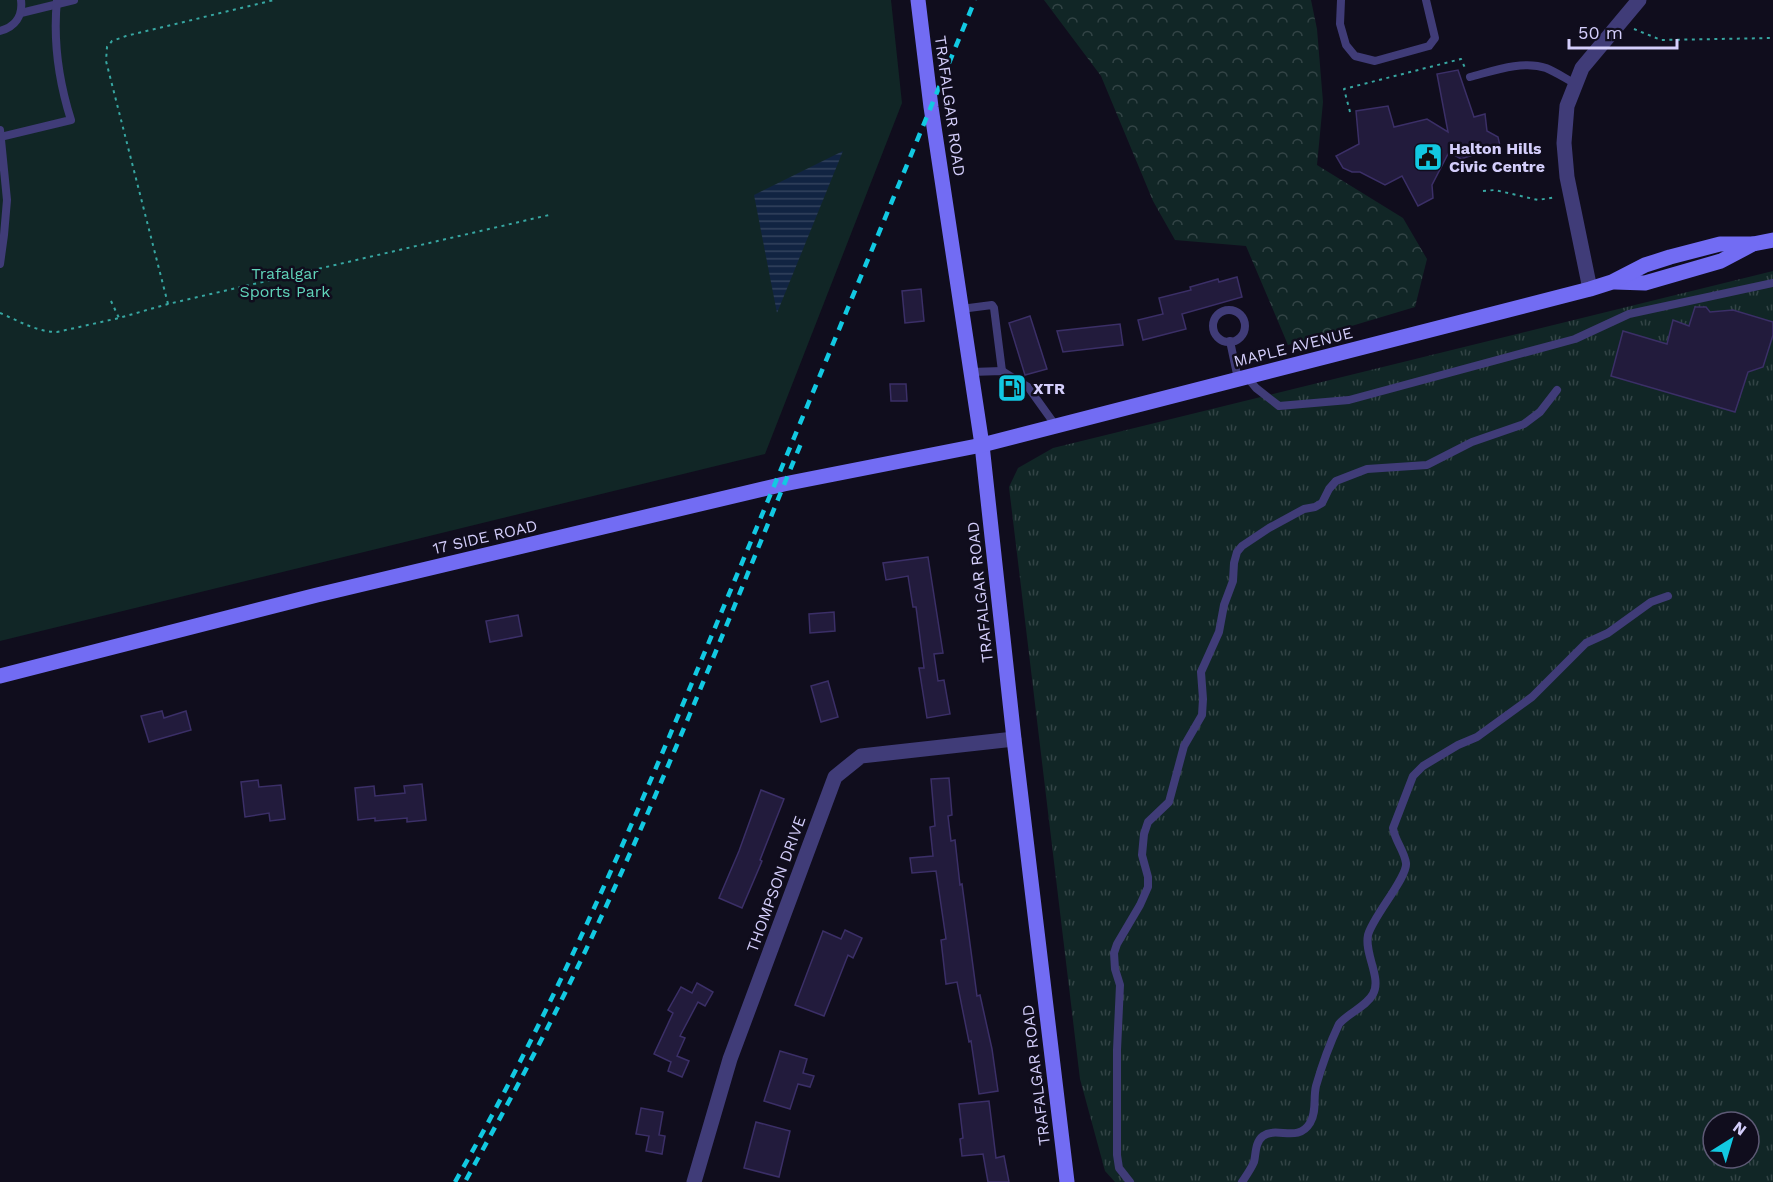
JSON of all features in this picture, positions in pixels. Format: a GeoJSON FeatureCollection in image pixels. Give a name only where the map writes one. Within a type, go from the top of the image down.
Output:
{"type":"FeatureCollection","features":[{"type":"Feature","properties":{"kind":"main road","name":"TRAFALGAR ROAD"},"geometry":{"type":"LineString","coordinates":[[918,0],[931,107],[982,445],[1067,1182]]}},
{"type":"Feature","properties":{"kind":"main road","name":"MAPLE AVENUE"},"geometry":{"type":"LineString","coordinates":[[982,445],[1590,289],[1612,282],[1645,265],[1720,244],[1753,244],[1773,240]]}},
{"type":"Feature","properties":{"kind":"main road","name":"17 SIDE ROAD"},"geometry":{"type":"LineString","coordinates":[[0,676],[317,595],[784,484],[982,445]]}},
{"type":"Feature","properties":{"kind":"street"},"geometry":{"type":"LineString","coordinates":[[1590,289],[1567,177],[1564,143],[1567,106],[1582,68],[1619,23],[1631,3]]}},
{"type":"Feature","properties":{"kind":"street","name":"THOMPSON DRIVE"},"geometry":{"type":"LineString","coordinates":[[694,1182],[730,1059],[836,777],[861,756],[1014,738]]}},
{"type":"Feature","properties":{"kind":"lane"},"geometry":{"type":"LineString","coordinates":[[0,31],[14,24],[21,13],[21,0]]}},
{"type":"Feature","properties":{"kind":"lane"},"geometry":{"type":"LineString","coordinates":[[21,13],[57,2],[74,0]]}},
{"type":"Feature","properties":{"kind":"lane"},"geometry":{"type":"LineString","coordinates":[[1341,0],[1340,24],[1346,45],[1355,56],[1375,61],[1429,46],[1435,38],[1425,0]]}},
{"type":"Feature","properties":{"kind":"lane"},"geometry":{"type":"LineString","coordinates":[[0,137],[71,120],[66,104],[56,42],[57,2]]}},
{"type":"Feature","properties":{"kind":"lane"},"geometry":{"type":"LineString","coordinates":[[1470,77],[1512,67],[1534,66],[1545,68],[1576,84]]}},
{"type":"Feature","properties":{"kind":"lane"},"geometry":{"type":"LineString","coordinates":[[0,130],[7,200],[0,264]]}},
{"type":"Feature","properties":{"kind":"lane"},"geometry":{"type":"LineString","coordinates":[[1230,341],[1243,378],[1279,406],[1349,400],[1575,339],[1629,314],[1773,283]]}},
{"type":"Feature","properties":{"kind":"lane"},"geometry":{"type":"LineString","coordinates":[[961,309],[992,305],[994,308],[1002,371]]}},
{"type":"Feature","properties":{"kind":"lane"},"geometry":{"type":"LineString","coordinates":[[971,372],[1002,371],[1028,387],[1056,426]]}},
{"type":"Feature","properties":{"kind":"lane"},"geometry":{"type":"LineString","coordinates":[[1130,1182],[1119,1168],[1117,1155],[1117,1050],[1120,985],[1115,969],[1114,953],[1148,887],[1148,877],[1142,855],[1148,822],[1169,802],[1184,746],[1202,715],[1201,672],[1219,632],[1224,605],[1233,581],[1233,563],[1237,552],[1269,528],[1322,503],[1336,481],[1367,470],[1427,465],[1472,442],[1524,424],[1540,412],[1557,390]]}},
{"type":"Feature","properties":{"kind":"lane"},"geometry":{"type":"LineString","coordinates":[[1242,1182],[1254,1161],[1262,1136],[1272,1133],[1292,1134],[1303,1130],[1310,1123],[1314,1114],[1316,1087],[1339,1024],[1370,999],[1374,992],[1376,984],[1368,947],[1368,936],[1407,864],[1394,837],[1393,828],[1413,776],[1423,766],[1458,745],[1477,737],[1532,697],[1586,643],[1608,633],[1651,602],[1668,596]]}},
{"type":"Feature","properties":{"kind":"path"},"geometry":{"type":"LineString","coordinates":[[168,304],[106,61],[107,47],[112,42],[126,36],[274,0]]}},
{"type":"Feature","properties":{"kind":"path"},"geometry":{"type":"LineString","coordinates":[[1619,23],[1661,40],[1773,38]]}},
{"type":"Feature","properties":{"kind":"path"},"geometry":{"type":"LineString","coordinates":[[1350,112],[1344,89],[1461,59],[1470,77]]}},
{"type":"Feature","properties":{"kind":"path"},"geometry":{"type":"LineString","coordinates":[[1483,191],[1495,190],[1538,200],[1570,194]]}},
{"type":"Feature","properties":{"kind":"path"},"geometry":{"type":"LineString","coordinates":[[0,313],[47,332],[68,330],[168,304],[549,215]]}},
{"type":"Feature","properties":{"kind":"path"},"geometry":{"type":"LineString","coordinates":[[111,301],[119,318]]}},
{"type":"Feature","properties":{"kind":"green space","name":"Trafalgar Sports Park"},"geometry":{"type":"Polygon","coordinates":[[[0,0],[891,0],[902,103],[765,454],[0,641],[0,0]]]}},
{"type":"Feature","properties":{"kind":"green space"},"geometry":{"type":"Polygon","coordinates":[[[1044,0],[1311,0],[1317,29],[1323,102],[1317,165],[1403,218],[1427,259],[1415,307],[1288,345],[1246,246],[1175,240],[1153,201],[1101,76],[1044,0]]]}},
{"type":"Feature","properties":{"kind":"green space"},"geometry":{"type":"Polygon","coordinates":[[[1773,271],[1773,1182],[1115,1182],[1105,1171],[1080,1079],[1009,487],[1018,468],[1053,448],[1773,271]]]}},
{"type":"Feature","properties":{"kind":"water"},"geometry":{"type":"Polygon","coordinates":[[[843,151],[777,313],[754,195],[843,151]]]}},
{"type":"Feature","properties":{"kind":"building"},"geometry":{"type":"Polygon","coordinates":[[[1458,70],[1474,117],[1485,114],[1487,131],[1498,137],[1500,146],[1461,159],[1449,152],[1432,185],[1433,198],[1418,206],[1402,176],[1385,185],[1360,172],[1352,172],[1343,168],[1336,156],[1359,144],[1356,111],[1388,106],[1394,127],[1427,119],[1448,132],[1437,74],[1458,70]]]}},
{"type":"Feature","properties":{"kind":"building"},"geometry":{"type":"Polygon","coordinates":[[[1237,277],[1242,297],[1182,314],[1186,329],[1143,340],[1138,320],[1163,314],[1159,298],[1191,290],[1190,287],[1218,279],[1219,282],[1237,277]]]}},
{"type":"Feature","properties":{"kind":"building"},"geometry":{"type":"Polygon","coordinates":[[[921,289],[924,321],[905,323],[902,291],[921,289]]]}},
{"type":"Feature","properties":{"kind":"building"},"geometry":{"type":"Polygon","coordinates":[[[1695,307],[1706,307],[1710,312],[1733,310],[1773,322],[1773,335],[1763,367],[1748,372],[1735,412],[1611,376],[1623,331],[1667,344],[1673,320],[1689,326],[1695,307]]]}},
{"type":"Feature","properties":{"kind":"building"},"geometry":{"type":"Polygon","coordinates":[[[1030,316],[1047,369],[1025,375],[1009,323],[1030,316]]]}},
{"type":"Feature","properties":{"kind":"building"},"geometry":{"type":"Polygon","coordinates":[[[1120,324],[1123,345],[1063,352],[1057,331],[1120,324]]]}},
{"type":"Feature","properties":{"kind":"building"},"geometry":{"type":"Polygon","coordinates":[[[890,384],[906,384],[907,401],[891,401],[890,384]]]}},
{"type":"Feature","properties":{"kind":"building"},"geometry":{"type":"Polygon","coordinates":[[[928,557],[943,653],[934,654],[938,681],[944,680],[950,714],[927,718],[919,668],[924,668],[916,607],[913,607],[908,576],[886,580],[883,563],[928,557]]]}},
{"type":"Feature","properties":{"kind":"building"},"geometry":{"type":"Polygon","coordinates":[[[834,612],[835,631],[810,633],[809,614],[834,612]]]}},
{"type":"Feature","properties":{"kind":"building"},"geometry":{"type":"Polygon","coordinates":[[[518,615],[522,636],[490,642],[486,621],[518,615]]]}},
{"type":"Feature","properties":{"kind":"building"},"geometry":{"type":"Polygon","coordinates":[[[828,681],[838,717],[821,722],[811,686],[828,681]]]}},
{"type":"Feature","properties":{"kind":"building"},"geometry":{"type":"Polygon","coordinates":[[[162,711],[164,718],[186,711],[191,730],[149,742],[141,716],[162,711]]]}},
{"type":"Feature","properties":{"kind":"building"},"geometry":{"type":"Polygon","coordinates":[[[949,778],[952,815],[948,816],[951,841],[955,840],[977,996],[980,995],[992,1049],[998,1091],[979,1094],[971,1041],[969,1042],[957,982],[946,984],[941,940],[946,939],[936,871],[912,873],[910,858],[933,856],[930,827],[935,826],[931,779],[949,778]]]}},
{"type":"Feature","properties":{"kind":"building"},"geometry":{"type":"Polygon","coordinates":[[[258,780],[259,787],[281,785],[285,819],[270,821],[269,813],[245,817],[241,782],[258,780]]]}},
{"type":"Feature","properties":{"kind":"building"},"geometry":{"type":"Polygon","coordinates":[[[422,784],[426,820],[407,822],[407,818],[375,821],[375,818],[358,820],[355,788],[374,786],[375,796],[405,793],[404,786],[422,784]]]}},
{"type":"Feature","properties":{"kind":"building"},"geometry":{"type":"Polygon","coordinates":[[[761,790],[784,799],[742,908],[719,898],[761,790]]]}},
{"type":"Feature","properties":{"kind":"building"},"geometry":{"type":"Polygon","coordinates":[[[845,930],[862,938],[853,958],[848,955],[824,1016],[795,1005],[823,931],[841,939],[845,930]]]}},
{"type":"Feature","properties":{"kind":"building"},"geometry":{"type":"Polygon","coordinates":[[[697,983],[713,992],[705,1006],[698,1002],[680,1036],[685,1038],[677,1056],[689,1061],[682,1077],[668,1071],[671,1062],[654,1054],[673,1013],[668,1010],[681,987],[692,993],[697,983]]]}},
{"type":"Feature","properties":{"kind":"building"},"geometry":{"type":"Polygon","coordinates":[[[780,1051],[807,1059],[803,1073],[814,1076],[810,1087],[798,1084],[790,1109],[764,1101],[780,1051]]]}},
{"type":"Feature","properties":{"kind":"building"},"geometry":{"type":"Polygon","coordinates":[[[989,1101],[996,1158],[1004,1156],[1009,1182],[988,1182],[983,1154],[962,1156],[960,1139],[963,1138],[959,1104],[989,1101]]]}},
{"type":"Feature","properties":{"kind":"building"},"geometry":{"type":"Polygon","coordinates":[[[641,1108],[663,1112],[659,1135],[665,1136],[662,1154],[646,1151],[649,1136],[636,1134],[641,1108]]]}},
{"type":"Feature","properties":{"kind":"building"},"geometry":{"type":"Polygon","coordinates":[[[756,1122],[790,1131],[779,1177],[744,1168],[756,1122]]]}},
{"type":"Feature","properties":{"kind":"railway"},"geometry":{"type":"LineString","coordinates":[[455,1182],[533,1036],[637,811],[975,0]]}},
{"type":"Feature","properties":{"kind":"railway"},"geometry":{"type":"LineString","coordinates":[[466,1180],[550,1023],[624,866],[702,685],[802,441]]}},
{"type":"Feature","properties":{"kind":"place","name":"Halton Hills Civic Centre"},"geometry":{"type":"Point","coordinates":[1428,157]}},
{"type":"Feature","properties":{"kind":"place","name":"XTR"},"geometry":{"type":"Point","coordinates":[1012,388]}}]}
